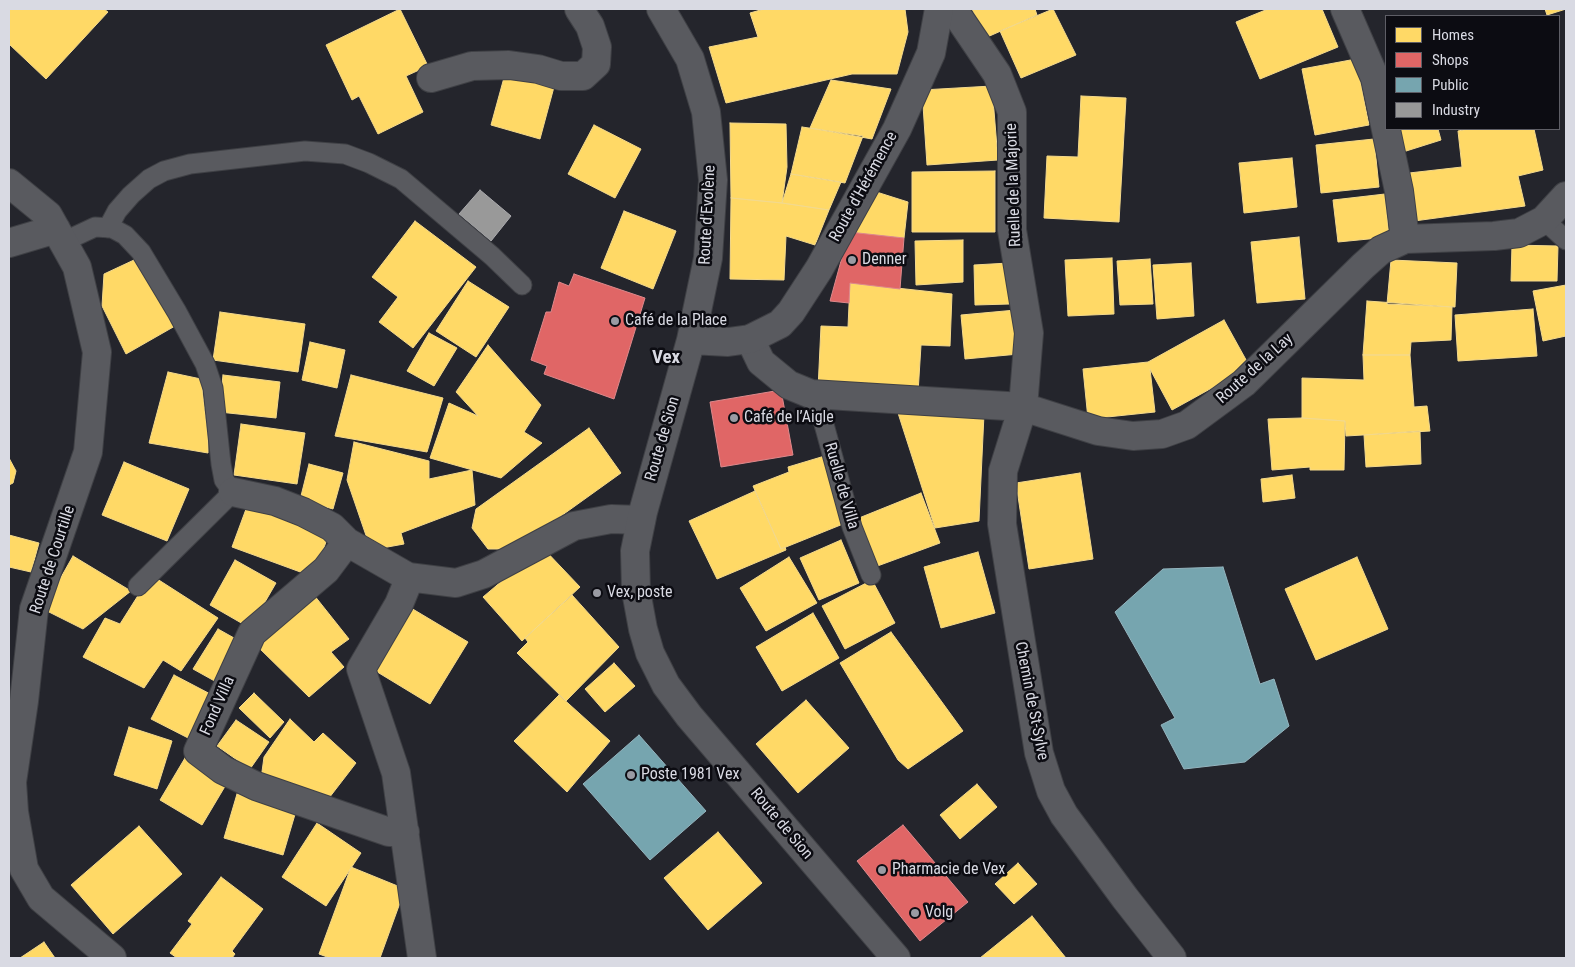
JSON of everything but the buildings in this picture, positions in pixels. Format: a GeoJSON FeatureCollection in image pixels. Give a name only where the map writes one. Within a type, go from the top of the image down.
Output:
{"type":"FeatureCollection","features":[{"type":"Feature","properties":{"kind":"street"},"geometry":{"type":"LineString","coordinates":[[431,78],[472,66],[509,65],[538,69],[561,76],[583,76],[596,64],[597,46],[590,26],[578,9]]}},
{"type":"Feature","properties":{"kind":"street","name":"Route d'Evolène"},"geometry":{"type":"LineString","coordinates":[[661,9],[690,59],[706,112],[713,180],[708,258],[691,340]]}},
{"type":"Feature","properties":{"kind":"street","name":"Route d'Hérémence"},"geometry":{"type":"LineString","coordinates":[[750,339],[780,324],[819,269],[897,129],[931,53],[939,9]]}},
{"type":"Feature","properties":{"kind":"street","name":"Ruelle de la Majorie"},"geometry":{"type":"LineString","coordinates":[[953,9],[997,74],[1012,112],[1012,230],[1029,333],[1023,406]]}},
{"type":"Feature","properties":{"kind":"street"},"geometry":{"type":"LineString","coordinates":[[1345,9],[1374,78],[1385,126]]}},
{"type":"Feature","properties":{"kind":"street"},"geometry":{"type":"LineString","coordinates":[[1386,130],[1400,191],[1405,239]]}},
{"type":"Feature","properties":{"kind":"street","name":"Route de Courtille"},"geometry":{"type":"LineString","coordinates":[[9,183],[48,215],[77,267],[97,352],[88,452],[34,610],[24,701],[12,782],[14,812],[24,869],[41,898],[112,958]]}},
{"type":"Feature","properties":{"kind":"street","name":"Route de la Lay"},"geometry":{"type":"LineString","coordinates":[[750,339],[761,362],[789,385],[816,395],[1023,406],[1098,431],[1133,436],[1162,434],[1187,425],[1244,383],[1381,250],[1405,239],[1494,236],[1519,233],[1544,220],[1566,196]]}},
{"type":"Feature","properties":{"kind":"street"},"geometry":{"type":"LineString","coordinates":[[9,243],[60,236]]}},
{"type":"Feature","properties":{"kind":"street"},"geometry":{"type":"LineString","coordinates":[[691,340],[728,342],[750,339]]}},
{"type":"Feature","properties":{"kind":"street","name":"Route de Sion"},"geometry":{"type":"LineString","coordinates":[[691,340],[641,520],[635,551],[636,591],[650,653],[666,685],[689,716],[896,958]]}},
{"type":"Feature","properties":{"kind":"street","name":"Chemin de St-Sylve"},"geometry":{"type":"LineString","coordinates":[[1023,406],[1003,471],[1002,524],[1039,753],[1051,790],[1064,815],[1172,958]]}},
{"type":"Feature","properties":{"kind":"street"},"geometry":{"type":"LineString","coordinates":[[233,492],[275,501],[303,512],[332,527],[347,542],[410,577],[456,583],[484,574],[574,526],[611,519],[641,520]]}},
{"type":"Feature","properties":{"kind":"street","name":"Fond Villa"},"geometry":{"type":"LineString","coordinates":[[347,542],[326,570],[252,633],[198,751],[223,770],[256,786],[389,832],[405,832]]}},
{"type":"Feature","properties":{"kind":"street"},"geometry":{"type":"LineString","coordinates":[[410,577],[399,604],[361,669],[396,774],[422,958]]}},
{"type":"Feature","properties":{"kind":"lane"},"geometry":{"type":"LineString","coordinates":[[108,228],[117,211],[131,195],[149,179],[164,171],[208,162],[305,151],[345,154],[370,163],[401,179],[426,197],[522,285]]}},
{"type":"Feature","properties":{"kind":"lane"},"geometry":{"type":"LineString","coordinates":[[1544,220],[1566,240]]}},
{"type":"Feature","properties":{"kind":"lane"},"geometry":{"type":"LineString","coordinates":[[60,236],[95,228],[108,228],[125,235],[141,252],[205,364],[213,388],[224,480],[233,492],[138,586]]}},
{"type":"Feature","properties":{"kind":"lane","name":"Ruelle de Villa"},"geometry":{"type":"LineString","coordinates":[[816,395],[852,527],[871,575]]}},
{"type":"Feature","properties":{"kind":"place","name":"Denner"},"geometry":{"type":"Point","coordinates":[852,260]}},
{"type":"Feature","properties":{"kind":"place","name":"Café de la Place"},"geometry":{"type":"Point","coordinates":[615,321]}},
{"type":"Feature","properties":{"kind":"place","name":"Café de l’Aigle"},"geometry":{"type":"Point","coordinates":[734,418]}},
{"type":"Feature","properties":{"kind":"place","name":"Vex, poste"},"geometry":{"type":"Point","coordinates":[597,593]}},
{"type":"Feature","properties":{"kind":"place","name":"Poste 1981 Vex"},"geometry":{"type":"Point","coordinates":[631,775]}},
{"type":"Feature","properties":{"kind":"place","name":"Pharmacie de Vex"},"geometry":{"type":"Point","coordinates":[882,870]}},
{"type":"Feature","properties":{"kind":"place","name":"Volg"},"geometry":{"type":"Point","coordinates":[915,913]}},
{"type":"Feature","properties":{"kind":"district","name":"Vex"},"geometry":{"type":"Point","coordinates":[666,358]}}]}
